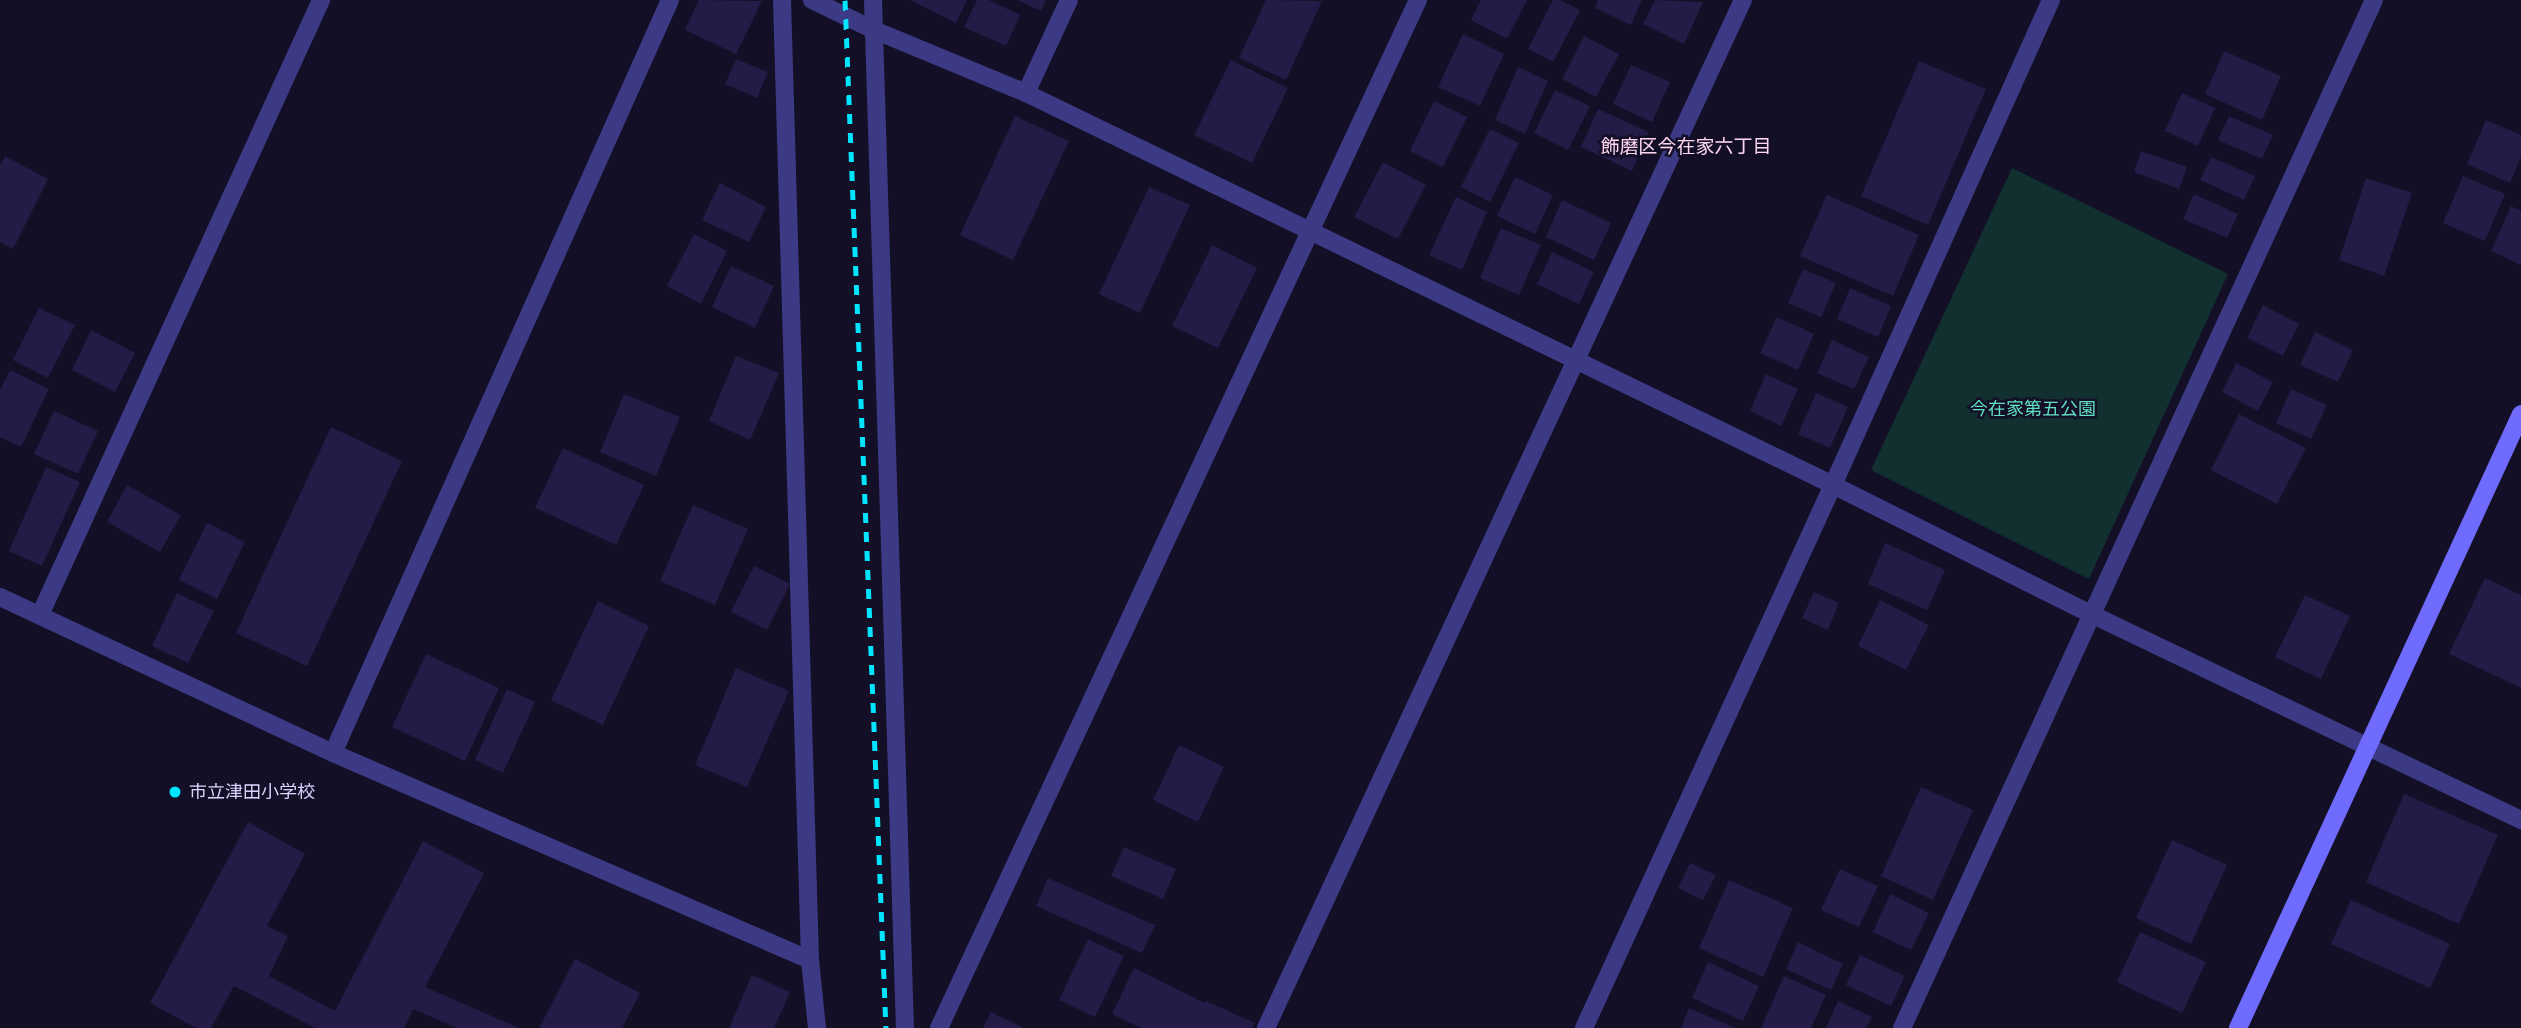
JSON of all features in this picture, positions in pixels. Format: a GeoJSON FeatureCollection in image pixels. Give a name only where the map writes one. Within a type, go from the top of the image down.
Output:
{"type":"FeatureCollection","features":[{"type":"Feature","properties":{"kind":"street"},"geometry":{"type":"LineString","coordinates":[[40,615],[321,0]]}},
{"type":"Feature","properties":{"kind":"street"},"geometry":{"type":"LineString","coordinates":[[333,753],[670,0]]}},
{"type":"Feature","properties":{"kind":"street"},"geometry":{"type":"LineString","coordinates":[[782,0],[810,960],[817,1028]]}},
{"type":"Feature","properties":{"kind":"street"},"geometry":{"type":"LineString","coordinates":[[812,0],[874,30],[1026,93],[1833,485],[2093,615],[2521,820]]}},
{"type":"Feature","properties":{"kind":"street"},"geometry":{"type":"LineString","coordinates":[[873,0],[905,1028]]}},
{"type":"Feature","properties":{"kind":"street"},"geometry":{"type":"LineString","coordinates":[[1026,93],[1069,0]]}},
{"type":"Feature","properties":{"kind":"street"},"geometry":{"type":"LineString","coordinates":[[939,1028],[1418,0]]}},
{"type":"Feature","properties":{"kind":"street"},"geometry":{"type":"LineString","coordinates":[[1266,1028],[1743,0]]}},
{"type":"Feature","properties":{"kind":"street"},"geometry":{"type":"LineString","coordinates":[[1584,1028],[1833,485],[2050,0]]}},
{"type":"Feature","properties":{"kind":"street"},"geometry":{"type":"LineString","coordinates":[[1902,1028],[2374,0]]}},
{"type":"Feature","properties":{"kind":"street"},"geometry":{"type":"LineString","coordinates":[[2238,1028],[2521,414]]}},
{"type":"Feature","properties":{"kind":"street"},"geometry":{"type":"LineString","coordinates":[[0,597],[333,753],[810,960]]}},
{"type":"Feature","properties":{"kind":"green space","name":"今在家第五公園"},"geometry":{"type":"Polygon","coordinates":[[[2012,168],[2228,274],[2089,579],[1871,470],[2012,168]]]}},
{"type":"Feature","properties":{"kind":"building"},"geometry":{"type":"Polygon","coordinates":[[[699,0],[762,1],[736,54],[685,30],[699,0]]]}},
{"type":"Feature","properties":{"kind":"building"},"geometry":{"type":"Polygon","coordinates":[[[910,0],[967,0],[956,23],[910,0]]]}},
{"type":"Feature","properties":{"kind":"building"},"geometry":{"type":"Polygon","coordinates":[[[977,0],[989,0],[1020,15],[1006,46],[964,27],[977,0]]]}},
{"type":"Feature","properties":{"kind":"building"},"geometry":{"type":"Polygon","coordinates":[[[1017,0],[1046,0],[1041,11],[1017,0]]]}},
{"type":"Feature","properties":{"kind":"building"},"geometry":{"type":"Polygon","coordinates":[[[1266,0],[1322,1],[1286,80],[1239,58],[1266,0]]]}},
{"type":"Feature","properties":{"kind":"building"},"geometry":{"type":"Polygon","coordinates":[[[1481,0],[1527,0],[1507,39],[1471,20],[1481,0]]]}},
{"type":"Feature","properties":{"kind":"building"},"geometry":{"type":"Polygon","coordinates":[[[1553,0],[1560,0],[1580,10],[1553,62],[1528,49],[1553,0]]]}},
{"type":"Feature","properties":{"kind":"building"},"geometry":{"type":"Polygon","coordinates":[[[1598,0],[1642,0],[1631,25],[1595,8],[1598,0]]]}},
{"type":"Feature","properties":{"kind":"building"},"geometry":{"type":"Polygon","coordinates":[[[1655,0],[1703,2],[1684,44],[1643,24],[1655,0]]]}},
{"type":"Feature","properties":{"kind":"building"},"geometry":{"type":"Polygon","coordinates":[[[1463,34],[1504,54],[1480,106],[1438,87],[1463,34]]]}},
{"type":"Feature","properties":{"kind":"building"},"geometry":{"type":"Polygon","coordinates":[[[1584,36],[1619,54],[1596,97],[1562,79],[1584,36]]]}},
{"type":"Feature","properties":{"kind":"building"},"geometry":{"type":"Polygon","coordinates":[[[2224,51],[2281,76],[2262,120],[2205,94],[2224,51]]]}},
{"type":"Feature","properties":{"kind":"building"},"geometry":{"type":"Polygon","coordinates":[[[736,59],[768,72],[757,98],[725,84],[736,59]]]}},
{"type":"Feature","properties":{"kind":"building"},"geometry":{"type":"Polygon","coordinates":[[[1231,60],[1288,88],[1252,163],[1194,135],[1231,60]]]}},
{"type":"Feature","properties":{"kind":"building"},"geometry":{"type":"Polygon","coordinates":[[[1919,61],[1986,89],[1928,225],[1861,196],[1919,61]]]}},
{"type":"Feature","properties":{"kind":"building"},"geometry":{"type":"Polygon","coordinates":[[[1631,65],[1670,82],[1652,122],[1613,104],[1631,65]]]}},
{"type":"Feature","properties":{"kind":"building"},"geometry":{"type":"Polygon","coordinates":[[[1518,67],[1548,81],[1525,134],[1495,120],[1518,67]]]}},
{"type":"Feature","properties":{"kind":"building"},"geometry":{"type":"Polygon","coordinates":[[[1555,90],[1590,106],[1568,150],[1534,133],[1555,90]]]}},
{"type":"Feature","properties":{"kind":"building"},"geometry":{"type":"Polygon","coordinates":[[[2182,93],[2215,108],[2198,146],[2165,131],[2182,93]]]}},
{"type":"Feature","properties":{"kind":"building"},"geometry":{"type":"Polygon","coordinates":[[[1434,101],[1467,117],[1443,167],[1410,151],[1434,101]]]}},
{"type":"Feature","properties":{"kind":"building"},"geometry":{"type":"Polygon","coordinates":[[[1598,109],[1649,132],[1632,171],[1581,147],[1598,109]]]}},
{"type":"Feature","properties":{"kind":"building"},"geometry":{"type":"Polygon","coordinates":[[[1015,116],[1069,141],[1013,260],[960,235],[1015,116]]]}},
{"type":"Feature","properties":{"kind":"building"},"geometry":{"type":"Polygon","coordinates":[[[2229,116],[2273,135],[2262,159],[2218,140],[2229,116]]]}},
{"type":"Feature","properties":{"kind":"building"},"geometry":{"type":"Polygon","coordinates":[[[2486,120],[2521,135],[2521,157],[2510,183],[2467,164],[2486,120]]]}},
{"type":"Feature","properties":{"kind":"building"},"geometry":{"type":"Polygon","coordinates":[[[1490,129],[1519,143],[1490,202],[1461,187],[1490,129]]]}},
{"type":"Feature","properties":{"kind":"building"},"geometry":{"type":"Polygon","coordinates":[[[2141,151],[2187,167],[2179,189],[2134,172],[2141,151]]]}},
{"type":"Feature","properties":{"kind":"building"},"geometry":{"type":"Polygon","coordinates":[[[5,156],[48,179],[13,249],[0,242],[0,165],[5,156]]]}},
{"type":"Feature","properties":{"kind":"building"},"geometry":{"type":"Polygon","coordinates":[[[2211,157],[2255,176],[2244,200],[2200,180],[2211,157]]]}},
{"type":"Feature","properties":{"kind":"building"},"geometry":{"type":"Polygon","coordinates":[[[1383,162],[1426,185],[1398,239],[1354,217],[1383,162]]]}},
{"type":"Feature","properties":{"kind":"building"},"geometry":{"type":"Polygon","coordinates":[[[2463,176],[2505,194],[2485,241],[2443,223],[2463,176]]]}},
{"type":"Feature","properties":{"kind":"building"},"geometry":{"type":"Polygon","coordinates":[[[1515,177],[1553,195],[1535,234],[1497,216],[1515,177]]]}},
{"type":"Feature","properties":{"kind":"building"},"geometry":{"type":"Polygon","coordinates":[[[2366,178],[2412,193],[2384,276],[2339,260],[2366,178]]]}},
{"type":"Feature","properties":{"kind":"building"},"geometry":{"type":"Polygon","coordinates":[[[720,183],[766,207],[749,242],[702,220],[720,183]]]}},
{"type":"Feature","properties":{"kind":"building"},"geometry":{"type":"Polygon","coordinates":[[[1149,187],[1190,205],[1140,313],[1099,294],[1149,187]]]}},
{"type":"Feature","properties":{"kind":"building"},"geometry":{"type":"Polygon","coordinates":[[[2194,194],[2238,214],[2227,238],[2183,219],[2194,194]]]}},
{"type":"Feature","properties":{"kind":"building"},"geometry":{"type":"Polygon","coordinates":[[[1827,195],[1919,235],[1893,296],[1800,256],[1827,195]]]}},
{"type":"Feature","properties":{"kind":"building"},"geometry":{"type":"Polygon","coordinates":[[[1456,197],[1487,212],[1462,270],[1429,255],[1456,197]]]}},
{"type":"Feature","properties":{"kind":"building"},"geometry":{"type":"Polygon","coordinates":[[[1562,200],[1611,223],[1594,260],[1546,237],[1562,200]]]}},
{"type":"Feature","properties":{"kind":"building"},"geometry":{"type":"Polygon","coordinates":[[[2511,206],[2521,211],[2521,265],[2491,251],[2511,206]]]}},
{"type":"Feature","properties":{"kind":"building"},"geometry":{"type":"Polygon","coordinates":[[[1501,228],[1541,245],[1519,295],[1480,278],[1501,228]]]}},
{"type":"Feature","properties":{"kind":"building"},"geometry":{"type":"Polygon","coordinates":[[[694,234],[727,251],[701,304],[667,286],[694,234]]]}},
{"type":"Feature","properties":{"kind":"building"},"geometry":{"type":"Polygon","coordinates":[[[1212,245],[1257,268],[1218,348],[1172,326],[1212,245]]]}},
{"type":"Feature","properties":{"kind":"building"},"geometry":{"type":"Polygon","coordinates":[[[1552,252],[1594,272],[1579,304],[1537,284],[1552,252]]]}},
{"type":"Feature","properties":{"kind":"building"},"geometry":{"type":"Polygon","coordinates":[[[731,266],[774,286],[755,328],[712,307],[731,266]]]}},
{"type":"Feature","properties":{"kind":"building"},"geometry":{"type":"Polygon","coordinates":[[[1803,269],[1836,283],[1821,317],[1788,303],[1803,269]]]}},
{"type":"Feature","properties":{"kind":"building"},"geometry":{"type":"Polygon","coordinates":[[[1850,288],[1891,306],[1878,337],[1837,319],[1850,288]]]}},
{"type":"Feature","properties":{"kind":"building"},"geometry":{"type":"Polygon","coordinates":[[[2263,305],[2299,324],[2283,356],[2247,338],[2263,305]]]}},
{"type":"Feature","properties":{"kind":"building"},"geometry":{"type":"Polygon","coordinates":[[[39,308],[75,325],[48,378],[13,360],[39,308]]]}},
{"type":"Feature","properties":{"kind":"building"},"geometry":{"type":"Polygon","coordinates":[[[1777,317],[1814,334],[1798,370],[1760,353],[1777,317]]]}},
{"type":"Feature","properties":{"kind":"building"},"geometry":{"type":"Polygon","coordinates":[[[91,330],[135,353],[115,392],[72,370],[91,330]]]}},
{"type":"Feature","properties":{"kind":"building"},"geometry":{"type":"Polygon","coordinates":[[[2315,332],[2353,350],[2338,382],[2300,365],[2315,332]]]}},
{"type":"Feature","properties":{"kind":"building"},"geometry":{"type":"Polygon","coordinates":[[[1832,340],[1869,357],[1854,389],[1817,373],[1832,340]]]}},
{"type":"Feature","properties":{"kind":"building"},"geometry":{"type":"Polygon","coordinates":[[[736,356],[779,373],[750,440],[709,421],[736,356]]]}},
{"type":"Feature","properties":{"kind":"building"},"geometry":{"type":"Polygon","coordinates":[[[2236,363],[2273,382],[2258,411],[2222,392],[2236,363]]]}},
{"type":"Feature","properties":{"kind":"building"},"geometry":{"type":"Polygon","coordinates":[[[10,370],[49,389],[21,447],[0,437],[0,390],[10,370]]]}},
{"type":"Feature","properties":{"kind":"building"},"geometry":{"type":"Polygon","coordinates":[[[1766,374],[1798,389],[1781,426],[1750,411],[1766,374]]]}},
{"type":"Feature","properties":{"kind":"building"},"geometry":{"type":"Polygon","coordinates":[[[2291,389],[2327,405],[2311,439],[2276,423],[2291,389]]]}},
{"type":"Feature","properties":{"kind":"building"},"geometry":{"type":"Polygon","coordinates":[[[1816,393],[1848,407],[1830,448],[1798,434],[1816,393]]]}},
{"type":"Feature","properties":{"kind":"building"},"geometry":{"type":"Polygon","coordinates":[[[624,394],[680,417],[656,476],[600,452],[624,394]]]}},
{"type":"Feature","properties":{"kind":"building"},"geometry":{"type":"Polygon","coordinates":[[[54,411],[98,431],[78,474],[34,454],[54,411]]]}},
{"type":"Feature","properties":{"kind":"building"},"geometry":{"type":"Polygon","coordinates":[[[2239,414],[2306,448],[2277,504],[2211,470],[2239,414]]]}},
{"type":"Feature","properties":{"kind":"building"},"geometry":{"type":"Polygon","coordinates":[[[331,427],[402,461],[307,666],[236,633],[331,427]]]}},
{"type":"Feature","properties":{"kind":"building"},"geometry":{"type":"Polygon","coordinates":[[[563,448],[644,485],[616,545],[535,508],[563,448]]]}},
{"type":"Feature","properties":{"kind":"building"},"geometry":{"type":"Polygon","coordinates":[[[46,467],[80,482],[42,566],[9,551],[46,467]]]}},
{"type":"Feature","properties":{"kind":"building"},"geometry":{"type":"Polygon","coordinates":[[[127,485],[181,515],[160,552],[107,522],[127,485]]]}},
{"type":"Feature","properties":{"kind":"building"},"geometry":{"type":"Polygon","coordinates":[[[693,505],[748,529],[715,605],[660,581],[693,505]]]}},
{"type":"Feature","properties":{"kind":"building"},"geometry":{"type":"Polygon","coordinates":[[[207,523],[245,542],[217,599],[179,580],[207,523]]]}},
{"type":"Feature","properties":{"kind":"building"},"geometry":{"type":"Polygon","coordinates":[[[1885,543],[1945,570],[1927,610],[1868,584],[1885,543]]]}},
{"type":"Feature","properties":{"kind":"building"},"geometry":{"type":"Polygon","coordinates":[[[754,566],[790,584],[767,630],[731,612],[754,566]]]}},
{"type":"Feature","properties":{"kind":"building"},"geometry":{"type":"Polygon","coordinates":[[[2485,578],[2521,595],[2521,688],[2449,654],[2485,578]]]}},
{"type":"Feature","properties":{"kind":"building"},"geometry":{"type":"Polygon","coordinates":[[[1814,592],[1839,603],[1828,630],[1802,618],[1814,592]]]}},
{"type":"Feature","properties":{"kind":"building"},"geometry":{"type":"Polygon","coordinates":[[[177,593],[214,611],[188,663],[152,646],[177,593]]]}},
{"type":"Feature","properties":{"kind":"building"},"geometry":{"type":"Polygon","coordinates":[[[2305,595],[2350,616],[2321,679],[2275,657],[2305,595]]]}},
{"type":"Feature","properties":{"kind":"building"},"geometry":{"type":"Polygon","coordinates":[[[1880,600],[1929,625],[1906,670],[1858,646],[1880,600]]]}},
{"type":"Feature","properties":{"kind":"building"},"geometry":{"type":"Polygon","coordinates":[[[598,601],[649,626],[603,725],[551,700],[598,601]]]}},
{"type":"Feature","properties":{"kind":"building"},"geometry":{"type":"Polygon","coordinates":[[[426,654],[499,688],[465,761],[392,727],[426,654]]]}},
{"type":"Feature","properties":{"kind":"building"},"geometry":{"type":"Polygon","coordinates":[[[736,668],[789,691],[747,787],[695,765],[736,668]]]}},
{"type":"Feature","properties":{"kind":"building"},"geometry":{"type":"Polygon","coordinates":[[[507,689],[535,702],[503,773],[475,760],[507,689]]]}},
{"type":"Feature","properties":{"kind":"building"},"geometry":{"type":"Polygon","coordinates":[[[1179,745],[1224,767],[1198,822],[1153,800],[1179,745]]]}},
{"type":"Feature","properties":{"kind":"building"},"geometry":{"type":"Polygon","coordinates":[[[1921,787],[1973,810],[1933,900],[1881,876],[1921,787]]]}},
{"type":"Feature","properties":{"kind":"building"},"geometry":{"type":"Polygon","coordinates":[[[2404,794],[2498,835],[2459,924],[2366,882],[2404,794]]]}},
{"type":"Feature","properties":{"kind":"building"},"geometry":{"type":"Polygon","coordinates":[[[248,822],[305,854],[267,926],[288,936],[269,976],[335,1011],[423,841],[484,873],[425,987],[519,1028],[457,1028],[413,1009],[404,1028],[315,1028],[234,986],[211,1028],[196,1028],[150,1003],[248,822]]]}},
{"type":"Feature","properties":{"kind":"building"},"geometry":{"type":"Polygon","coordinates":[[[2172,840],[2227,865],[2191,944],[2136,918],[2172,840]]]}},
{"type":"Feature","properties":{"kind":"building"},"geometry":{"type":"Polygon","coordinates":[[[1124,847],[1176,869],[1163,899],[1111,876],[1124,847]]]}},
{"type":"Feature","properties":{"kind":"building"},"geometry":{"type":"Polygon","coordinates":[[[1690,863],[1716,875],[1703,900],[1678,888],[1690,863]]]}},
{"type":"Feature","properties":{"kind":"building"},"geometry":{"type":"Polygon","coordinates":[[[1840,869],[1878,886],[1859,927],[1821,910],[1840,869]]]}},
{"type":"Feature","properties":{"kind":"building"},"geometry":{"type":"Polygon","coordinates":[[[1048,878],[1155,925],[1142,953],[1036,906],[1048,878]]]}},
{"type":"Feature","properties":{"kind":"building"},"geometry":{"type":"Polygon","coordinates":[[[1729,880],[1793,908],[1763,977],[1699,948],[1729,880]]]}},
{"type":"Feature","properties":{"kind":"building"},"geometry":{"type":"Polygon","coordinates":[[[1890,894],[1929,913],[1911,950],[1873,932],[1890,894]]]}},
{"type":"Feature","properties":{"kind":"building"},"geometry":{"type":"Polygon","coordinates":[[[2351,900],[2450,944],[2430,988],[2331,944],[2351,900]]]}},
{"type":"Feature","properties":{"kind":"building"},"geometry":{"type":"Polygon","coordinates":[[[2140,932],[2206,962],[2182,1013],[2117,982],[2140,932]]]}},
{"type":"Feature","properties":{"kind":"building"},"geometry":{"type":"Polygon","coordinates":[[[1088,939],[1124,956],[1095,1017],[1059,1000],[1088,939]]]}},
{"type":"Feature","properties":{"kind":"building"},"geometry":{"type":"Polygon","coordinates":[[[1798,942],[1843,964],[1831,990],[1786,969],[1798,942]]]}},
{"type":"Feature","properties":{"kind":"building"},"geometry":{"type":"Polygon","coordinates":[[[1860,955],[1905,976],[1891,1006],[1846,985],[1860,955]]]}},
{"type":"Feature","properties":{"kind":"building"},"geometry":{"type":"Polygon","coordinates":[[[575,959],[640,993],[622,1028],[539,1028],[575,959]]]}},
{"type":"Feature","properties":{"kind":"building"},"geometry":{"type":"Polygon","coordinates":[[[1708,962],[1759,986],[1743,1021],[1692,998],[1708,962]]]}},
{"type":"Feature","properties":{"kind":"building"},"geometry":{"type":"Polygon","coordinates":[[[1134,968],[1205,1003],[1206,1001],[1255,1023],[1252,1028],[1141,1028],[1112,1014],[1134,968]]]}},
{"type":"Feature","properties":{"kind":"building"},"geometry":{"type":"Polygon","coordinates":[[[752,975],[790,992],[774,1028],[729,1028],[752,975]]]}},
{"type":"Feature","properties":{"kind":"building"},"geometry":{"type":"Polygon","coordinates":[[[1784,976],[1826,995],[1811,1028],[1761,1028],[1784,976]]]}},
{"type":"Feature","properties":{"kind":"building"},"geometry":{"type":"Polygon","coordinates":[[[1838,1001],[1872,1017],[1866,1028],[1826,1028],[1838,1001]]]}},
{"type":"Feature","properties":{"kind":"building"},"geometry":{"type":"Polygon","coordinates":[[[1689,1008],[1736,1028],[1681,1028],[1689,1008]]]}},
{"type":"Feature","properties":{"kind":"building"},"geometry":{"type":"Polygon","coordinates":[[[991,1012],[1024,1028],[983,1028],[991,1012]]]}},
{"type":"Feature","properties":{"kind":"railway"},"geometry":{"type":"LineString","coordinates":[[845,0],[886,1028]]}},
{"type":"Feature","properties":{"kind":"place","name":"市立津田小学校"},"geometry":{"type":"Point","coordinates":[175,792]}},
{"type":"Feature","properties":{"kind":"district","name":"飾磨区今在家六丁目"},"geometry":{"type":"Point","coordinates":[1686,147]}}]}
